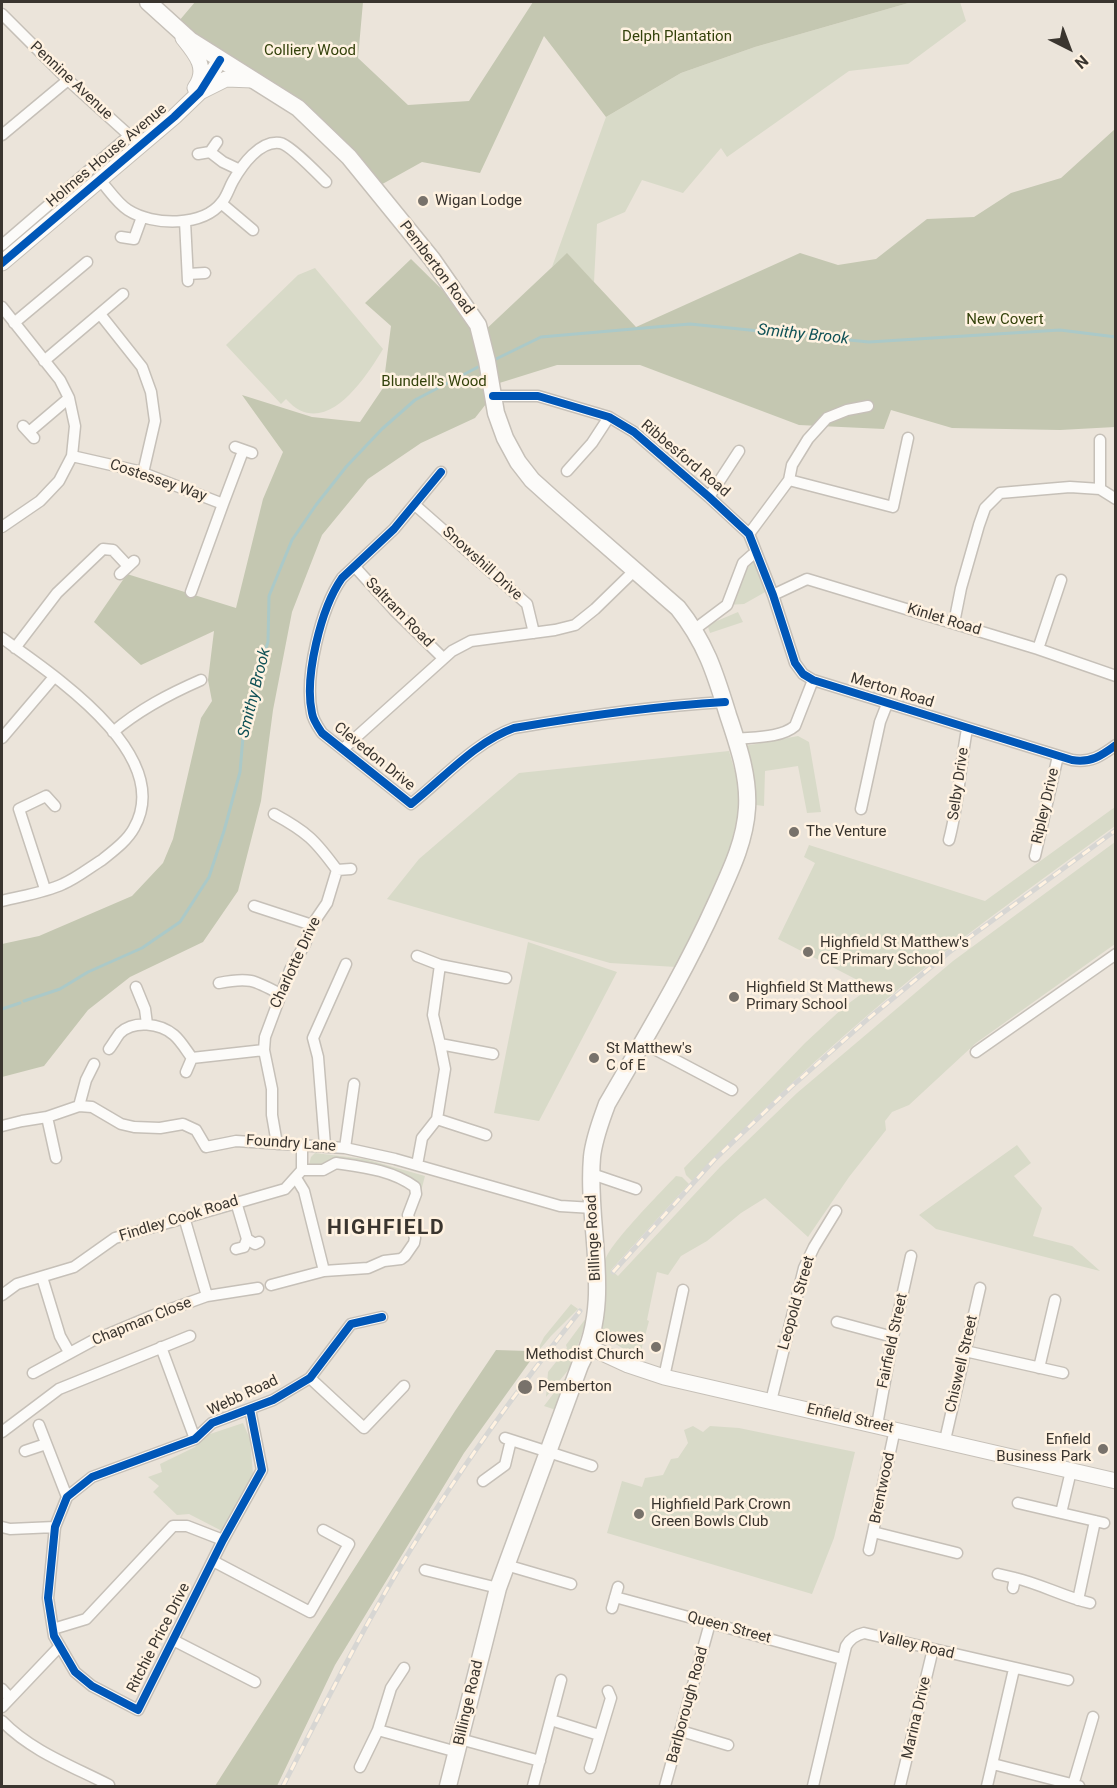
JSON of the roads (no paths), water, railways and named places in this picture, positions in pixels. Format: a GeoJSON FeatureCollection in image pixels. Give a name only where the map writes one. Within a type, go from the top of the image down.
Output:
{"type":"FeatureCollection","features":[{"type":"Feature","properties":{"kind":"main road","name":"Pemberton Road"},"geometry":{"type":"LineString","coordinates":[[148,2],[178,30],[220,60],[298,108],[349,157],[432,259],[478,325],[504,438],[518,462],[532,480],[633,571],[678,608],[695,628],[710,656],[736,739]]}},
{"type":"Feature","properties":{"kind":"main road","name":"Billinge Road"},"geometry":{"type":"LineString","coordinates":[[448,1786],[498,1588],[580,1365],[589,1347],[598,1271],[592,1156],[599,1124],[607,1104],[690,957],[739,851],[744,832],[748,792],[736,739]]}},
{"type":"Feature","properties":{"kind":"street","name":"Pennine Avenue"},"geometry":{"type":"LineString","coordinates":[[2,14],[68,80],[136,140]]}},
{"type":"Feature","properties":{"kind":"street"},"geometry":{"type":"LineString","coordinates":[[174,117],[200,82],[202,70],[195,53],[178,30]]}},
{"type":"Feature","properties":{"kind":"street","name":"Holmes House Avenue"},"geometry":{"type":"LineString","coordinates":[[2,263],[100,180],[136,140],[174,117],[200,92],[220,60]]}},
{"type":"Feature","properties":{"kind":"street"},"geometry":{"type":"LineString","coordinates":[[200,92],[226,79],[253,80]]}},
{"type":"Feature","properties":{"kind":"street"},"geometry":{"type":"LineString","coordinates":[[2,135],[68,80]]}},
{"type":"Feature","properties":{"kind":"street"},"geometry":{"type":"LineString","coordinates":[[2,245],[136,140]]}},
{"type":"Feature","properties":{"kind":"street"},"geometry":{"type":"LineString","coordinates":[[198,154],[210,152],[217,142]]}},
{"type":"Feature","properties":{"kind":"street"},"geometry":{"type":"LineString","coordinates":[[100,180],[118,202],[128,210],[142,217],[173,222],[185,221],[209,213],[221,203],[240,170],[262,147],[271,143],[281,143],[326,182]]}},
{"type":"Feature","properties":{"kind":"street"},"geometry":{"type":"LineString","coordinates":[[210,152],[223,162],[240,170]]}},
{"type":"Feature","properties":{"kind":"street"},"geometry":{"type":"LineString","coordinates":[[221,203],[253,230]]}},
{"type":"Feature","properties":{"kind":"street"},"geometry":{"type":"LineString","coordinates":[[122,237],[138,243],[142,217]]}},
{"type":"Feature","properties":{"kind":"street"},"geometry":{"type":"LineString","coordinates":[[185,221],[188,277],[205,273]]}},
{"type":"Feature","properties":{"kind":"street"},"geometry":{"type":"LineString","coordinates":[[14,323],[87,262]]}},
{"type":"Feature","properties":{"kind":"street"},"geometry":{"type":"LineString","coordinates":[[44,361],[123,294]]}},
{"type":"Feature","properties":{"kind":"street"},"geometry":{"type":"LineString","coordinates":[[2,307],[44,361],[68,383],[75,426],[72,456],[67,469],[50,492],[2,527]]}},
{"type":"Feature","properties":{"kind":"street"},"geometry":{"type":"LineString","coordinates":[[100,314],[142,367],[151,392],[155,421],[144,473]]}},
{"type":"Feature","properties":{"kind":"street","name":"Ribbesford Road"},"geometry":{"type":"LineString","coordinates":[[493,396],[538,396],[609,417],[634,432],[749,534]]}},
{"type":"Feature","properties":{"kind":"street"},"geometry":{"type":"LineString","coordinates":[[29,432],[69,398]]}},
{"type":"Feature","properties":{"kind":"street"},"geometry":{"type":"LineString","coordinates":[[736,739],[791,730],[795,726],[813,681],[803,674],[795,663],[773,595],[749,534],[789,480],[792,465],[808,439],[827,418],[868,406]]}},
{"type":"Feature","properties":{"kind":"street"},"geometry":{"type":"LineString","coordinates":[[567,471],[592,443],[609,417]]}},
{"type":"Feature","properties":{"kind":"street"},"geometry":{"type":"LineString","coordinates":[[789,480],[893,507],[908,438]]}},
{"type":"Feature","properties":{"kind":"street"},"geometry":{"type":"LineString","coordinates":[[1100,440],[1100,489]]}},
{"type":"Feature","properties":{"kind":"street","name":"Costessey Way"},"geometry":{"type":"LineString","coordinates":[[72,456],[144,473],[223,504],[243,450]]}},
{"type":"Feature","properties":{"kind":"street"},"geometry":{"type":"LineString","coordinates":[[709,497],[740,451]]}},
{"type":"Feature","properties":{"kind":"street","name":"Clevedon Drive"},"geometry":{"type":"LineString","coordinates":[[441,472],[394,529],[342,578],[331,598],[313,664],[310,695],[312,714],[322,733],[411,804],[476,750],[500,733],[514,728],[614,712],[724,702]]}},
{"type":"Feature","properties":{"kind":"street"},"geometry":{"type":"LineString","coordinates":[[954,623],[961,588],[985,508],[1000,493],[1070,487],[1100,489],[1116,499]]}},
{"type":"Feature","properties":{"kind":"street"},"geometry":{"type":"LineString","coordinates":[[191,592],[223,504]]}},
{"type":"Feature","properties":{"kind":"street","name":"Snowshill Drive"},"geometry":{"type":"LineString","coordinates":[[415,505],[527,604],[534,633]]}},
{"type":"Feature","properties":{"kind":"street"},"geometry":{"type":"LineString","coordinates":[[15,648],[57,593],[103,549],[113,550],[127,567]]}},
{"type":"Feature","properties":{"kind":"street"},"geometry":{"type":"LineString","coordinates":[[695,628],[727,605],[743,563],[752,555]]}},
{"type":"Feature","properties":{"kind":"street","name":"Saltram Road"},"geometry":{"type":"LineString","coordinates":[[355,567],[394,610],[443,658]]}},
{"type":"Feature","properties":{"kind":"street"},"geometry":{"type":"LineString","coordinates":[[344,749],[452,651],[471,641],[575,625],[595,609],[633,571]]}},
{"type":"Feature","properties":{"kind":"street","name":"Kinlet Road"},"geometry":{"type":"LineString","coordinates":[[773,595],[807,579],[1038,649],[1116,676]]}},
{"type":"Feature","properties":{"kind":"street"},"geometry":{"type":"LineString","coordinates":[[1038,649],[1061,580]]}},
{"type":"Feature","properties":{"kind":"street"},"geometry":{"type":"LineString","coordinates":[[2,638],[75,693],[114,732],[131,757],[141,781],[141,805],[134,829],[112,852],[62,885],[2,901]]}},
{"type":"Feature","properties":{"kind":"street"},"geometry":{"type":"LineString","coordinates":[[2,738],[54,677]]}},
{"type":"Feature","properties":{"kind":"street"},"geometry":{"type":"LineString","coordinates":[[114,732],[138,712],[169,694],[201,680]]}},
{"type":"Feature","properties":{"kind":"street","name":"Merton Road"},"geometry":{"type":"LineString","coordinates":[[813,681],[1058,756],[1083,761],[1099,758],[1116,745]]}},
{"type":"Feature","properties":{"kind":"street"},"geometry":{"type":"LineString","coordinates":[[861,809],[880,722],[887,704]]}},
{"type":"Feature","properties":{"kind":"street","name":"Selby Drive"},"geometry":{"type":"LineString","coordinates":[[949,840],[956,813],[967,729]]}},
{"type":"Feature","properties":{"kind":"street","name":"Ripley Drive"},"geometry":{"type":"LineString","coordinates":[[1035,856],[1058,756]]}},
{"type":"Feature","properties":{"kind":"street"},"geometry":{"type":"LineString","coordinates":[[45,890],[19,809],[46,796],[55,806]]}},
{"type":"Feature","properties":{"kind":"street"},"geometry":{"type":"LineString","coordinates":[[274,814],[308,834],[337,870],[351,869]]}},
{"type":"Feature","properties":{"kind":"street","name":"Charlotte Drive"},"geometry":{"type":"LineString","coordinates":[[277,1144],[272,1116],[272,1089],[264,1050],[269,1023],[290,970],[305,944],[312,925],[327,903],[337,870]]}},
{"type":"Feature","properties":{"kind":"street"},"geometry":{"type":"LineString","coordinates":[[254,906],[312,925]]}},
{"type":"Feature","properties":{"kind":"street"},"geometry":{"type":"LineString","coordinates":[[976,1052],[1116,954]]}},
{"type":"Feature","properties":{"kind":"street"},"geometry":{"type":"LineString","coordinates":[[417,956],[441,965],[506,978]]}},
{"type":"Feature","properties":{"kind":"street"},"geometry":{"type":"LineString","coordinates":[[325,1145],[318,1057],[313,1038],[346,964]]}},
{"type":"Feature","properties":{"kind":"street"},"geometry":{"type":"LineString","coordinates":[[417,1165],[422,1138],[437,1119],[445,1069],[432,1015],[441,965]]}},
{"type":"Feature","properties":{"kind":"street"},"geometry":{"type":"LineString","coordinates":[[219,983],[244,979],[256,982],[280,994]]}},
{"type":"Feature","properties":{"kind":"street"},"geometry":{"type":"LineString","coordinates":[[136,987],[145,1009],[147,1024]]}},
{"type":"Feature","properties":{"kind":"street"},"geometry":{"type":"LineString","coordinates":[[110,1049],[121,1032],[132,1026],[147,1024],[170,1032],[177,1037],[192,1058]]}},
{"type":"Feature","properties":{"kind":"street"},"geometry":{"type":"LineString","coordinates":[[643,1043],[732,1090]]}},
{"type":"Feature","properties":{"kind":"street"},"geometry":{"type":"LineString","coordinates":[[440,1044],[493,1054]]}},
{"type":"Feature","properties":{"kind":"street"},"geometry":{"type":"LineString","coordinates":[[192,1058],[264,1050]]}},
{"type":"Feature","properties":{"kind":"street"},"geometry":{"type":"LineString","coordinates":[[186,1072],[192,1058]]}},
{"type":"Feature","properties":{"kind":"street"},"geometry":{"type":"LineString","coordinates":[[2,1126],[48,1118],[79,1106],[86,1080],[94,1064]]}},
{"type":"Feature","properties":{"kind":"street"},"geometry":{"type":"LineString","coordinates":[[345,1148],[354,1084]]}},
{"type":"Feature","properties":{"kind":"street","name":"Foundry Lane"},"geometry":{"type":"LineString","coordinates":[[79,1106],[92,1107],[121,1124],[134,1127],[160,1128],[183,1124],[196,1130],[206,1147],[236,1140],[345,1148],[417,1165],[560,1206],[593,1208]]}},
{"type":"Feature","properties":{"kind":"street"},"geometry":{"type":"LineString","coordinates":[[48,1118],[56,1158]]}},
{"type":"Feature","properties":{"kind":"street"},"geometry":{"type":"LineString","coordinates":[[437,1119],[486,1135]]}},
{"type":"Feature","properties":{"kind":"street"},"geometry":{"type":"LineString","coordinates":[[302,1145],[299,1174],[324,1271]]}},
{"type":"Feature","properties":{"kind":"street"},"geometry":{"type":"LineString","coordinates":[[271,1285],[324,1271],[368,1268],[384,1261],[401,1259],[414,1243],[415,1238],[408,1215],[416,1194],[415,1187],[390,1174],[336,1163],[323,1170],[299,1174]]}},
{"type":"Feature","properties":{"kind":"street","name":"Findley Cook Road"},"geometry":{"type":"LineString","coordinates":[[2,1295],[16,1284],[74,1267],[115,1238],[285,1188],[299,1174]]}},
{"type":"Feature","properties":{"kind":"street"},"geometry":{"type":"LineString","coordinates":[[592,1174],[636,1189]]}},
{"type":"Feature","properties":{"kind":"street"},"geometry":{"type":"LineString","coordinates":[[236,1202],[247,1239],[244,1247],[236,1249]]}},
{"type":"Feature","properties":{"kind":"street","name":"Leopold Street"},"geometry":{"type":"LineString","coordinates":[[771,1401],[804,1268],[836,1211]]}},
{"type":"Feature","properties":{"kind":"street"},"geometry":{"type":"LineString","coordinates":[[184,1217],[207,1296]]}},
{"type":"Feature","properties":{"kind":"street"},"geometry":{"type":"LineString","coordinates":[[247,1239],[255,1244],[259,1242]]}},
{"type":"Feature","properties":{"kind":"street","name":"Fairfield Street"},"geometry":{"type":"LineString","coordinates":[[877,1425],[911,1256]]}},
{"type":"Feature","properties":{"kind":"street"},"geometry":{"type":"LineString","coordinates":[[42,1277],[60,1336],[69,1352]]}},
{"type":"Feature","properties":{"kind":"street","name":"Chapman Close"},"geometry":{"type":"LineString","coordinates":[[33,1372],[69,1352],[154,1315],[207,1296],[258,1288]]}},
{"type":"Feature","properties":{"kind":"street","name":"Chiswell Street"},"geometry":{"type":"LineString","coordinates":[[945,1440],[980,1288]]}},
{"type":"Feature","properties":{"kind":"street"},"geometry":{"type":"LineString","coordinates":[[663,1377],[684,1290]]}},
{"type":"Feature","properties":{"kind":"street"},"geometry":{"type":"LineString","coordinates":[[1039,1368],[1055,1300]]}},
{"type":"Feature","properties":{"kind":"street","name":"Webb Road"},"geometry":{"type":"LineString","coordinates":[[67,1497],[92,1477],[195,1439],[212,1423],[273,1400],[310,1378],[351,1324],[382,1317]]}},
{"type":"Feature","properties":{"kind":"street"},"geometry":{"type":"LineString","coordinates":[[837,1322],[893,1337]]}},
{"type":"Feature","properties":{"kind":"street"},"geometry":{"type":"LineString","coordinates":[[2,1432],[59,1389],[190,1336]]}},
{"type":"Feature","properties":{"kind":"street"},"geometry":{"type":"LineString","coordinates":[[161,1347],[195,1439]]}},
{"type":"Feature","properties":{"kind":"street","name":"Enfield Street"},"geometry":{"type":"LineString","coordinates":[[589,1347],[628,1365],[663,1377],[1116,1481]]}},
{"type":"Feature","properties":{"kind":"street"},"geometry":{"type":"LineString","coordinates":[[965,1351],[1063,1373]]}},
{"type":"Feature","properties":{"kind":"street"},"geometry":{"type":"LineString","coordinates":[[310,1378],[364,1428],[404,1386]]}},
{"type":"Feature","properties":{"kind":"street","name":"Ritchie Price Drive"},"geometry":{"type":"LineString","coordinates":[[67,1497],[55,1527],[48,1598],[53,1629],[75,1672],[92,1686],[138,1710],[223,1540],[262,1470],[250,1409]]}},
{"type":"Feature","properties":{"kind":"street"},"geometry":{"type":"LineString","coordinates":[[39,1425],[67,1497]]}},
{"type":"Feature","properties":{"kind":"street","name":"Brentwood"},"geometry":{"type":"LineString","coordinates":[[895,1429],[873,1532],[957,1553]]}},
{"type":"Feature","properties":{"kind":"street"},"geometry":{"type":"LineString","coordinates":[[483,1481],[505,1465],[508,1439],[592,1466]]}},
{"type":"Feature","properties":{"kind":"street"},"geometry":{"type":"LineString","coordinates":[[25,1451],[46,1444]]}},
{"type":"Feature","properties":{"kind":"street"},"geometry":{"type":"LineString","coordinates":[[1060,1513],[1071,1471]]}},
{"type":"Feature","properties":{"kind":"street"},"geometry":{"type":"LineString","coordinates":[[1018,1503],[1100,1522],[1078,1600]]}},
{"type":"Feature","properties":{"kind":"street"},"geometry":{"type":"LineString","coordinates":[[53,1629],[86,1619],[173,1526],[187,1526],[223,1540]]}},
{"type":"Feature","properties":{"kind":"street"},"geometry":{"type":"LineString","coordinates":[[2,1527],[10,1529],[55,1527]]}},
{"type":"Feature","properties":{"kind":"street"},"geometry":{"type":"LineString","coordinates":[[213,1562],[310,1612],[349,1544],[323,1530]]}},
{"type":"Feature","properties":{"kind":"street"},"geometry":{"type":"LineString","coordinates":[[870,1550],[873,1532]]}},
{"type":"Feature","properties":{"kind":"street"},"geometry":{"type":"LineString","coordinates":[[506,1565],[571,1584]]}},
{"type":"Feature","properties":{"kind":"street"},"geometry":{"type":"LineString","coordinates":[[425,1570],[498,1588]]}},
{"type":"Feature","properties":{"kind":"street"},"geometry":{"type":"LineString","coordinates":[[998,1574],[1014,1583],[1036,1583],[1058,1594],[1090,1603]]}},
{"type":"Feature","properties":{"kind":"street","name":"Queen Street"},"geometry":{"type":"LineString","coordinates":[[615,1597],[842,1659]]}},
{"type":"Feature","properties":{"kind":"street","name":"Barlborough Road"},"geometry":{"type":"LineString","coordinates":[[665,1786],[710,1623]]}},
{"type":"Feature","properties":{"kind":"street","name":"Valley Road"},"geometry":{"type":"LineString","coordinates":[[813,1786],[842,1659],[849,1640],[864,1634],[1014,1670],[1026,1670],[1068,1680]]}},
{"type":"Feature","properties":{"kind":"street"},"geometry":{"type":"LineString","coordinates":[[173,1640],[255,1682]]}},
{"type":"Feature","properties":{"kind":"street"},"geometry":{"type":"LineString","coordinates":[[2,1707],[60,1646]]}},
{"type":"Feature","properties":{"kind":"street","name":"Marina Drive"},"geometry":{"type":"LineString","coordinates":[[900,1786],[933,1649]]}},
{"type":"Feature","properties":{"kind":"street"},"geometry":{"type":"LineString","coordinates":[[987,1786],[1014,1670]]}},
{"type":"Feature","properties":{"kind":"street"},"geometry":{"type":"LineString","coordinates":[[360,1767],[378,1730],[391,1688],[404,1673]]}},
{"type":"Feature","properties":{"kind":"street"},"geometry":{"type":"LineString","coordinates":[[533,1786],[561,1680]]}},
{"type":"Feature","properties":{"kind":"street"},"geometry":{"type":"LineString","coordinates":[[2,1689],[10,1698]]}},
{"type":"Feature","properties":{"kind":"street"},"geometry":{"type":"LineString","coordinates":[[590,1768],[612,1696]]}},
{"type":"Feature","properties":{"kind":"street"},"geometry":{"type":"LineString","coordinates":[[993,1764],[1076,1786],[1093,1717]]}},
{"type":"Feature","properties":{"kind":"street"},"geometry":{"type":"LineString","coordinates":[[551,1720],[599,1735]]}},
{"type":"Feature","properties":{"kind":"street"},"geometry":{"type":"LineString","coordinates":[[2,1721],[14,1734],[37,1749],[109,1785]]}},
{"type":"Feature","properties":{"kind":"street"},"geometry":{"type":"LineString","coordinates":[[378,1730],[540,1761]]}},
{"type":"Feature","properties":{"kind":"street"},"geometry":{"type":"LineString","coordinates":[[681,1731],[716,1737],[728,1745]]}},
{"type":"Feature","properties":{"kind":"waterway","name":"Smithy Brook"},"geometry":{"type":"LineString","coordinates":[[496,359],[541,337],[690,324],[869,342],[1060,330],[1116,337]]}},
{"type":"Feature","properties":{"kind":"waterway","name":"Smithy Brook"},"geometry":{"type":"LineString","coordinates":[[24,1001],[60,989],[88,972],[142,948],[180,922],[209,877],[224,831],[240,772],[244,725],[268,642],[269,596],[292,540],[346,467],[382,429],[415,400],[480,366]]}},
{"type":"Feature","properties":{"kind":"waterway","name":"Smithy Brook"},"geometry":{"type":"LineString","coordinates":[[2,1009],[20,1003]]}},
{"type":"Feature","properties":{"kind":"railway"},"geometry":{"type":"LineString","coordinates":[[613,1272],[714,1160],[791,1087],[869,1018],[948,953],[1116,830]]}},
{"type":"Feature","properties":{"kind":"railway"},"geometry":{"type":"LineString","coordinates":[[283,1786],[361,1636],[411,1549],[450,1487],[492,1427],[580,1311]]}},
{"type":"Feature","properties":{"kind":"place","name":"Wigan Lodge"},"geometry":{"type":"Point","coordinates":[423,201]}},
{"type":"Feature","properties":{"kind":"place","name":"The Venture"},"geometry":{"type":"Point","coordinates":[794,832]}},
{"type":"Feature","properties":{"kind":"place","name":"Highfield St Matthew's CE Primary School"},"geometry":{"type":"Point","coordinates":[808,952]}},
{"type":"Feature","properties":{"kind":"place","name":"Highfield St Matthews Primary School"},"geometry":{"type":"Point","coordinates":[734,997]}},
{"type":"Feature","properties":{"kind":"place","name":"St Matthew's C of E"},"geometry":{"type":"Point","coordinates":[594,1058]}},
{"type":"Feature","properties":{"kind":"place","name":"Clowes Methodist Church"},"geometry":{"type":"Point","coordinates":[656,1347]}},
{"type":"Feature","properties":{"kind":"place","name":"Pemberton"},"geometry":{"type":"Point","coordinates":[525,1387]}},
{"type":"Feature","properties":{"kind":"place","name":"Enfield Business Park"},"geometry":{"type":"Point","coordinates":[1103,1449]}},
{"type":"Feature","properties":{"kind":"place","name":"Highfield Park Crown Green Bowls Club"},"geometry":{"type":"Point","coordinates":[639,1514]}},
{"type":"Feature","properties":{"kind":"district","name":"HIGHFIELD"},"geometry":{"type":"Point","coordinates":[386,1229]}},
{"type":"Feature","properties":{"kind":"park label","name":"Delph Plantation"},"geometry":{"type":"Point","coordinates":[677,37]}},
{"type":"Feature","properties":{"kind":"park label","name":"Colliery Wood"},"geometry":{"type":"Point","coordinates":[310,51]}},
{"type":"Feature","properties":{"kind":"park label","name":"New Covert"},"geometry":{"type":"Point","coordinates":[1005,320]}},
{"type":"Feature","properties":{"kind":"park label","name":"Blundell's Wood"},"geometry":{"type":"Point","coordinates":[434,382]}}]}
